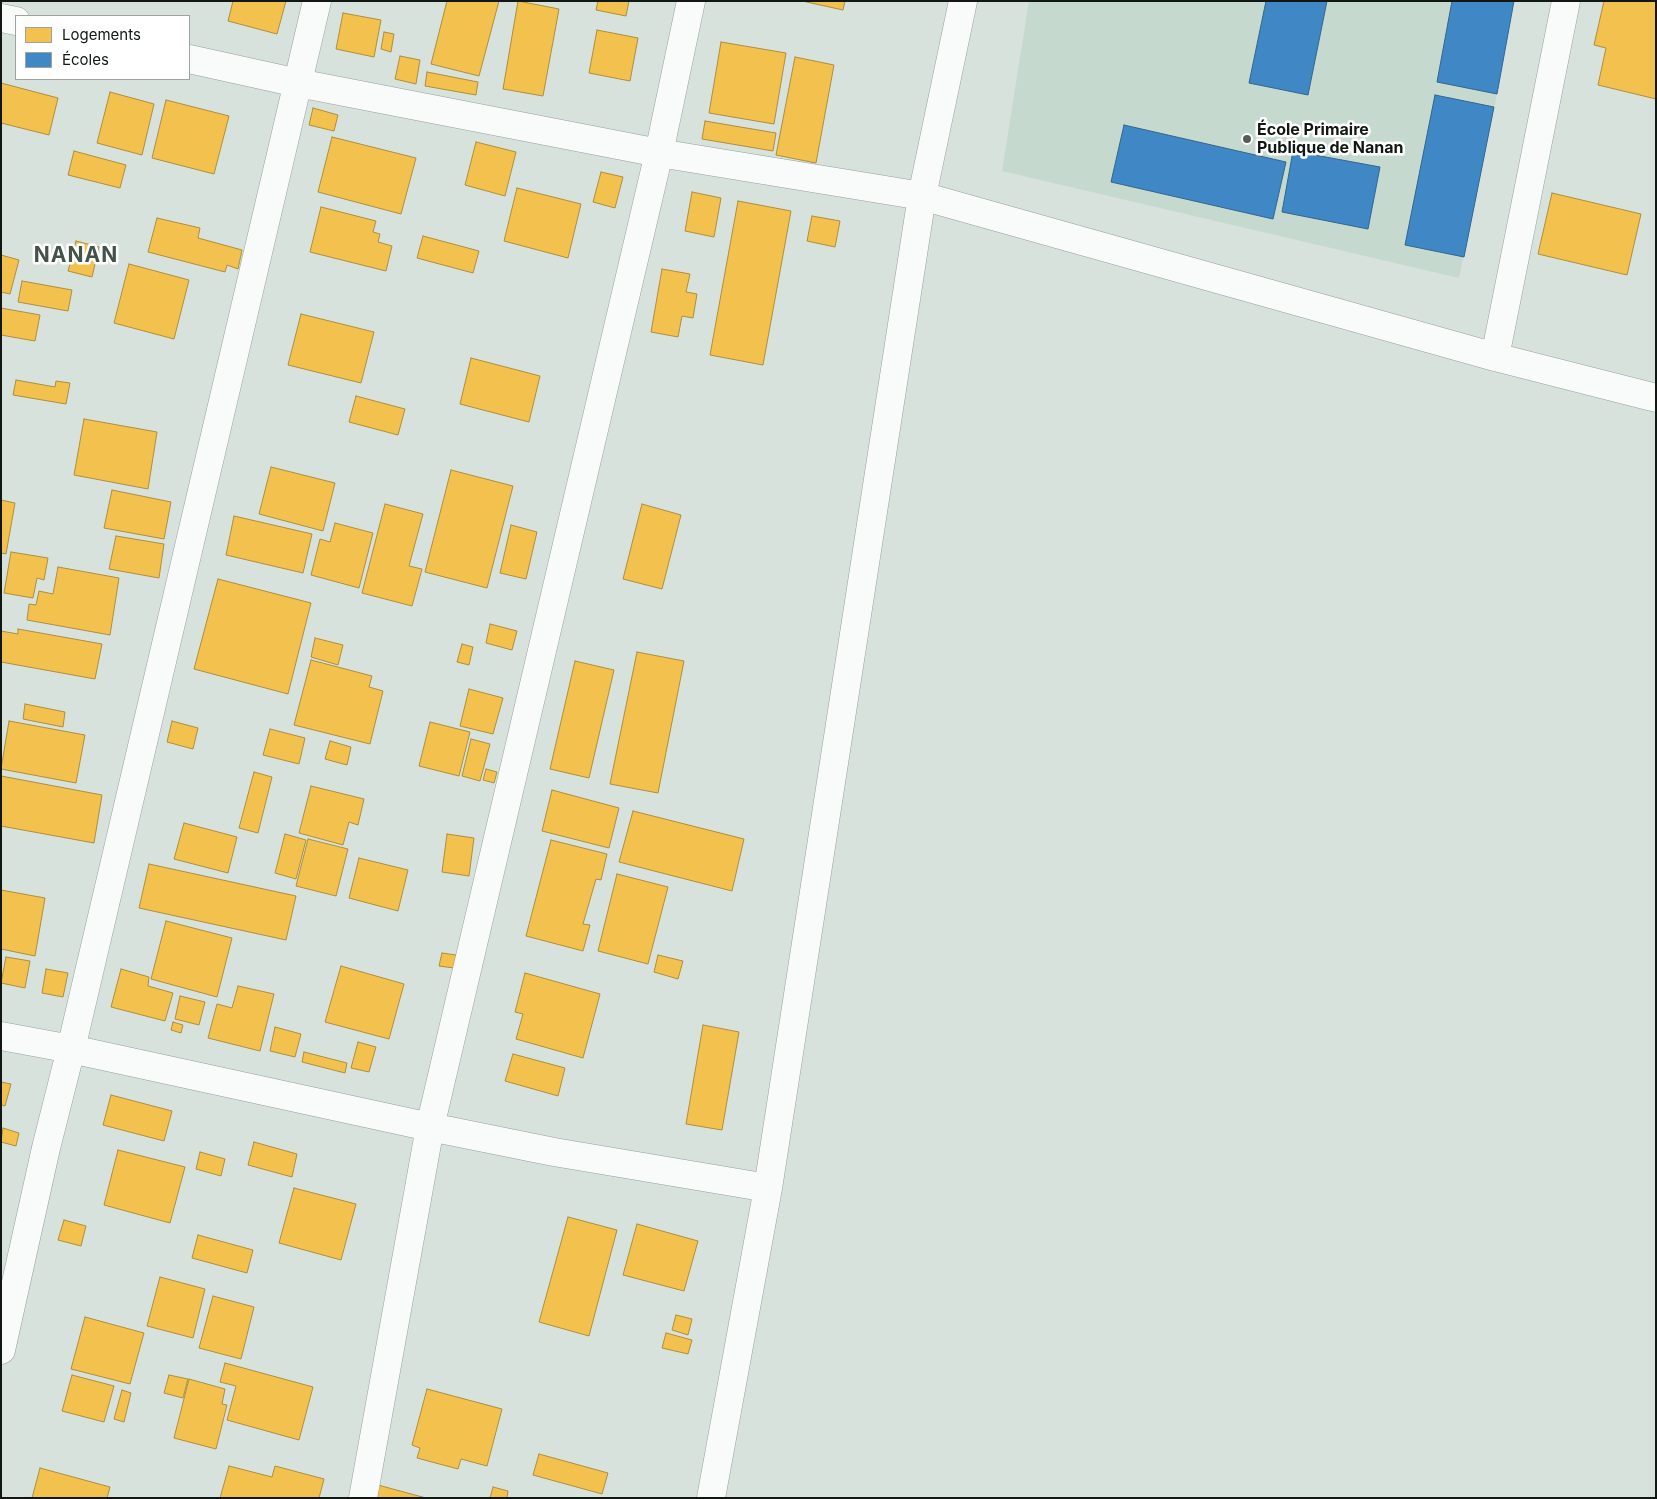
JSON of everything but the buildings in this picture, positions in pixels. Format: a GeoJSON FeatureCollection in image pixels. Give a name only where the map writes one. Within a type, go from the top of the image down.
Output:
{"type":"FeatureCollection","features":[{"type":"Feature","properties":{"kind":"street"},"geometry":{"type":"LineString","coordinates":[[1,1350],[44,1158],[317,1]]}},
{"type":"Feature","properties":{"kind":"street"},"geometry":{"type":"LineString","coordinates":[[363,1498],[430,1127],[659,153],[691,1]]}},
{"type":"Feature","properties":{"kind":"street"},"geometry":{"type":"LineString","coordinates":[[711,1498],[768,1188],[922,196],[963,1]]}},
{"type":"Feature","properties":{"kind":"street"},"geometry":{"type":"LineString","coordinates":[[1495,357],[1566,1]]}},
{"type":"Feature","properties":{"kind":"street"},"geometry":{"type":"LineString","coordinates":[[1,18],[15,22]]}},
{"type":"Feature","properties":{"kind":"street"},"geometry":{"type":"LineString","coordinates":[[190,59],[298,83],[659,153],[922,196],[1495,357],[1656,398]]}},
{"type":"Feature","properties":{"kind":"street"},"geometry":{"type":"LineString","coordinates":[[1,1036],[71,1049],[554,1152],[768,1188]]}},
{"type":"Feature","properties":{"kind":"shaded area","name":"École Primaire Publique de Nanan"},"geometry":{"type":"Polygon","coordinates":[[[1029,1],[1514,1],[1459,278],[1002,171],[1029,1]]]}},
{"type":"Feature","properties":{"kind":"place","name":"École Primaire Publique de Nanan"},"geometry":{"type":"Point","coordinates":[1247,139]}},
{"type":"Feature","properties":{"kind":"district","name":"NANAN"},"geometry":{"type":"Point","coordinates":[76,256]}}]}
